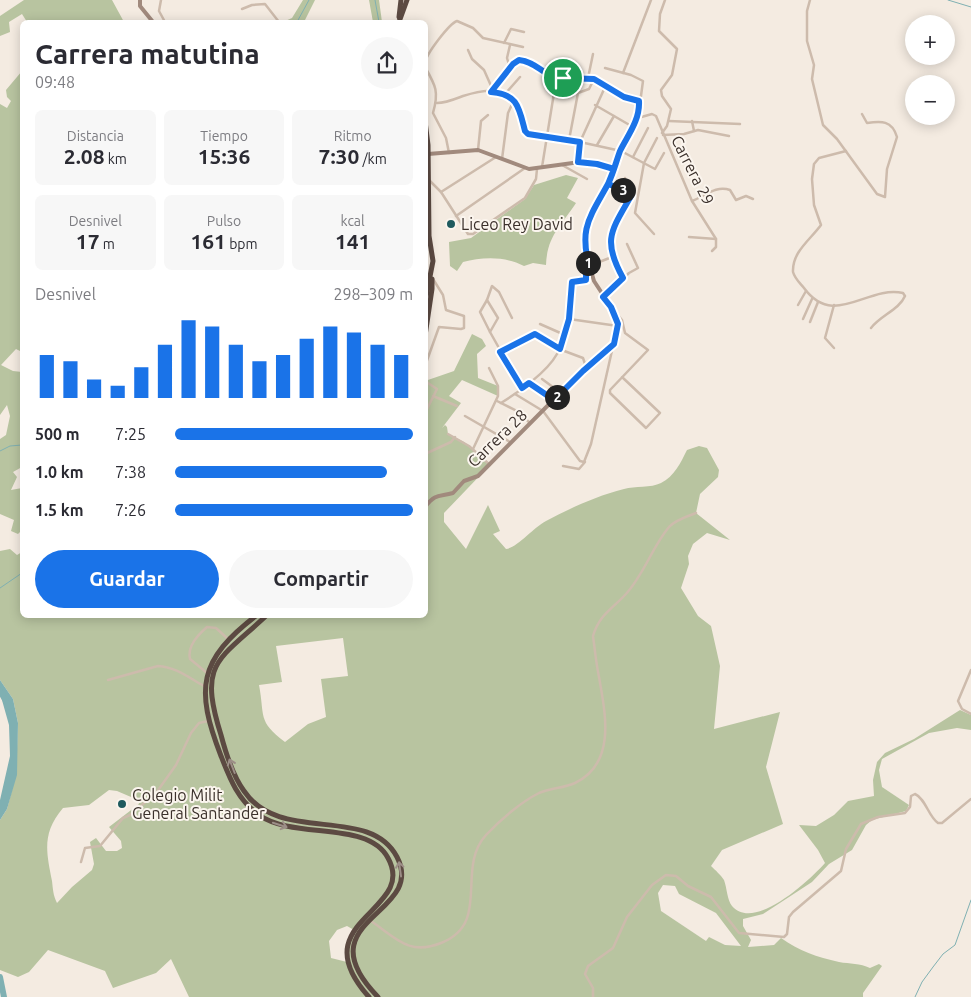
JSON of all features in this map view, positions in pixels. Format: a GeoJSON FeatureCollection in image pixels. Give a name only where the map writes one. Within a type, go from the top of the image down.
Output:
{"type":"FeatureCollection","features":[{"type":"Feature","properties":{"kind":"highway"},"geometry":{"type":"LineString","coordinates":[[399,20],[401,0]]}},
{"type":"Feature","properties":{"kind":"highway"},"geometry":{"type":"LineString","coordinates":[[400,20],[407,0]]}},
{"type":"Feature","properties":{"kind":"highway"},"geometry":{"type":"LineString","coordinates":[[428,154],[429,236],[433,261],[432,289],[428,316]]}},
{"type":"Feature","properties":{"kind":"highway"},"geometry":{"type":"LineString","coordinates":[[428,291],[432,276]]}},
{"type":"Feature","properties":{"kind":"highway"},"geometry":{"type":"LineString","coordinates":[[254,618],[228,640],[215,656],[207,673],[204,686],[208,721],[231,782],[238,795],[260,816],[296,829],[368,839],[380,846],[389,859],[393,874],[391,889],[360,922],[349,939],[347,947],[348,962],[352,974],[369,997]]}},
{"type":"Feature","properties":{"kind":"highway"},"geometry":{"type":"LineString","coordinates":[[264,618],[225,652],[214,672],[212,701],[222,740],[244,791],[264,811],[288,820],[364,831],[375,835],[391,848],[400,863],[400,882],[391,901],[356,936],[353,948],[353,958],[358,973],[378,997]]}},
{"type":"Feature","properties":{"kind":"street"},"geometry":{"type":"LineString","coordinates":[[140,0],[140,6],[151,20]]}},
{"type":"Feature","properties":{"kind":"street"},"geometry":{"type":"LineString","coordinates":[[161,0],[159,11],[164,20]]}},
{"type":"Feature","properties":{"kind":"street"},"geometry":{"type":"LineString","coordinates":[[623,73],[651,0]]}},
{"type":"Feature","properties":{"kind":"street"},"geometry":{"type":"LineString","coordinates":[[665,0],[660,14],[659,32],[677,49],[672,74],[660,90],[671,109],[669,121],[663,134],[694,132],[729,136]]}},
{"type":"Feature","properties":{"kind":"street"},"geometry":{"type":"LineString","coordinates":[[810,0],[807,11],[807,41],[814,65],[812,79],[822,123],[846,151],[877,194],[885,197],[887,169],[897,137],[896,132],[888,124],[878,120],[867,123],[862,114]]}},
{"type":"Feature","properties":{"kind":"street"},"geometry":{"type":"LineString","coordinates":[[242,9],[262,3],[271,9],[278,20]]}},
{"type":"Feature","properties":{"kind":"street"},"geometry":{"type":"LineString","coordinates":[[428,53],[454,22],[468,25],[480,36],[523,47]]}},
{"type":"Feature","properties":{"kind":"street"},"geometry":{"type":"LineString","coordinates":[[504,43],[511,29],[524,32]]}},
{"type":"Feature","properties":{"kind":"street"},"geometry":{"type":"LineString","coordinates":[[510,45],[507,58],[510,68]]}},
{"type":"Feature","properties":{"kind":"street"},"geometry":{"type":"LineString","coordinates":[[468,50],[472,58],[484,70],[492,90]]}},
{"type":"Feature","properties":{"kind":"street"},"geometry":{"type":"LineString","coordinates":[[588,78],[593,54]]}},
{"type":"Feature","properties":{"kind":"street"},"geometry":{"type":"LineString","coordinates":[[492,90],[519,60],[529,62],[552,78],[594,79],[606,84],[624,97],[639,101]]}},
{"type":"Feature","properties":{"kind":"street"},"geometry":{"type":"LineString","coordinates":[[605,68],[643,81],[638,118],[621,151],[608,184],[590,215],[585,231],[585,245],[590,268],[603,297],[620,314],[625,333]]}},
{"type":"Feature","properties":{"kind":"street"},"geometry":{"type":"LineString","coordinates":[[428,71],[433,78],[437,103],[433,113],[446,138],[449,153]]}},
{"type":"Feature","properties":{"kind":"street"},"geometry":{"type":"LineString","coordinates":[[505,94],[520,77]]}},
{"type":"Feature","properties":{"kind":"street"},"geometry":{"type":"LineString","coordinates":[[569,140],[578,93],[589,89],[594,79]]}},
{"type":"Feature","properties":{"kind":"street"},"geometry":{"type":"LineString","coordinates":[[578,162],[580,142],[595,104],[606,84]]}},
{"type":"Feature","properties":{"kind":"street"},"geometry":{"type":"LineString","coordinates":[[437,103],[492,90],[513,99],[525,131],[528,134],[597,145],[621,151],[655,169],[664,153]]}},
{"type":"Feature","properties":{"kind":"street"},"geometry":{"type":"LineString","coordinates":[[428,179],[441,192],[470,234],[525,198],[536,179],[539,169],[554,93]]}},
{"type":"Feature","properties":{"kind":"street"},"geometry":{"type":"LineString","coordinates":[[502,158],[506,128],[513,99]]}},
{"type":"Feature","properties":{"kind":"street"},"geometry":{"type":"LineString","coordinates":[[595,104],[632,127]]}},
{"type":"Feature","properties":{"kind":"street"},"geometry":{"type":"LineString","coordinates":[[478,150],[481,120],[488,114]]}},
{"type":"Feature","properties":{"kind":"street","name":"Carrera 29"},"geometry":{"type":"LineString","coordinates":[[638,118],[654,114],[692,201],[716,239]]}},
{"type":"Feature","properties":{"kind":"street"},"geometry":{"type":"LineString","coordinates":[[597,145],[614,116]]}},
{"type":"Feature","properties":{"kind":"street"},"geometry":{"type":"LineString","coordinates":[[669,121],[740,124]]}},
{"type":"Feature","properties":{"kind":"street"},"geometry":{"type":"LineString","coordinates":[[692,121],[694,132]]}},
{"type":"Feature","properties":{"kind":"street"},"geometry":{"type":"LineString","coordinates":[[633,157],[648,128]]}},
{"type":"Feature","properties":{"kind":"street"},"geometry":{"type":"LineString","coordinates":[[654,234],[634,213],[644,164],[657,138]]}},
{"type":"Feature","properties":{"kind":"street"},"geometry":{"type":"LineString","coordinates":[[428,154],[478,150],[526,168],[539,169],[578,162],[597,164],[614,169]]}},
{"type":"Feature","properties":{"kind":"street"},"geometry":{"type":"LineString","coordinates":[[846,151],[819,158],[814,164],[812,179],[814,205],[821,225],[807,239],[793,265],[794,275],[812,299],[834,305],[842,306],[878,294],[903,293],[905,296],[902,301],[893,311],[881,316],[872,328]]}},
{"type":"Feature","properties":{"kind":"street"},"geometry":{"type":"LineString","coordinates":[[441,192],[496,157]]}},
{"type":"Feature","properties":{"kind":"street"},"geometry":{"type":"LineString","coordinates":[[561,165],[587,179]]}},
{"type":"Feature","properties":{"kind":"street"},"geometry":{"type":"LineString","coordinates":[[456,216],[526,168]]}},
{"type":"Feature","properties":{"kind":"street"},"geometry":{"type":"LineString","coordinates":[[622,189],[625,178]]}},
{"type":"Feature","properties":{"kind":"street"},"geometry":{"type":"LineString","coordinates":[[608,184],[622,189],[631,196],[612,228],[610,246],[612,257],[623,278]]}},
{"type":"Feature","properties":{"kind":"street"},"geometry":{"type":"LineString","coordinates":[[692,201],[716,189],[728,188],[736,200],[746,196],[753,198]]}},
{"type":"Feature","properties":{"kind":"street"},"geometry":{"type":"LineString","coordinates":[[689,237],[716,239],[716,247],[712,251]]}},
{"type":"Feature","properties":{"kind":"street"},"geometry":{"type":"LineString","coordinates":[[603,297],[623,278],[638,268],[627,244]]}},
{"type":"Feature","properties":{"kind":"street"},"geometry":{"type":"LineString","coordinates":[[501,403],[529,383],[552,361],[560,349],[570,320],[572,282],[586,280],[586,273],[590,268],[612,257]]}},
{"type":"Feature","properties":{"kind":"street"},"geometry":{"type":"LineString","coordinates":[[428,277],[432,276],[442,295],[446,310],[463,314],[465,317],[463,329],[439,327],[428,358]]}},
{"type":"Feature","properties":{"kind":"street"},"geometry":{"type":"LineString","coordinates":[[512,318],[494,286],[490,288],[480,312],[500,352],[522,388]]}},
{"type":"Feature","properties":{"kind":"street"},"geometry":{"type":"LineString","coordinates":[[798,305],[806,292]]}},
{"type":"Feature","properties":{"kind":"street"},"geometry":{"type":"LineString","coordinates":[[803,319],[812,299]]}},
{"type":"Feature","properties":{"kind":"street"},"geometry":{"type":"LineString","coordinates":[[486,300],[498,316],[490,332]]}},
{"type":"Feature","properties":{"kind":"street"},"geometry":{"type":"LineString","coordinates":[[810,322],[818,302]]}},
{"type":"Feature","properties":{"kind":"street"},"geometry":{"type":"LineString","coordinates":[[834,305],[825,338],[834,348]]}},
{"type":"Feature","properties":{"kind":"street"},"geometry":{"type":"LineString","coordinates":[[563,466],[579,469],[583,467],[590,449],[618,328],[611,307]]}},
{"type":"Feature","properties":{"kind":"street"},"geometry":{"type":"LineString","coordinates":[[570,320],[618,328],[648,350],[622,377],[610,393],[646,428],[660,413],[622,377]]}},
{"type":"Feature","properties":{"kind":"street"},"geometry":{"type":"LineString","coordinates":[[540,324],[565,335]]}},
{"type":"Feature","properties":{"kind":"street"},"geometry":{"type":"LineString","coordinates":[[500,352],[535,334],[560,349],[583,358],[585,364],[583,371]]}},
{"type":"Feature","properties":{"kind":"street","name":"Carrera 28"},"geometry":{"type":"LineString","coordinates":[[428,504],[440,494],[453,493],[464,482],[478,476],[583,371],[614,344]]}},
{"type":"Feature","properties":{"kind":"street"},"geometry":{"type":"LineString","coordinates":[[473,449],[497,401],[498,386],[489,368]]}},
{"type":"Feature","properties":{"kind":"street"},"geometry":{"type":"LineString","coordinates":[[542,379],[561,393]]}},
{"type":"Feature","properties":{"kind":"street"},"geometry":{"type":"LineString","coordinates":[[428,383],[436,387],[428,407]]}},
{"type":"Feature","properties":{"kind":"street"},"geometry":{"type":"LineString","coordinates":[[529,383],[554,400]]}},
{"type":"Feature","properties":{"kind":"street"},"geometry":{"type":"LineString","coordinates":[[516,394],[543,411],[580,461],[585,460]]}},
{"type":"Feature","properties":{"kind":"street"},"geometry":{"type":"LineString","coordinates":[[433,396],[457,406]]}},
{"type":"Feature","properties":{"kind":"street"},"geometry":{"type":"LineString","coordinates":[[497,401],[517,411],[530,423]]}},
{"type":"Feature","properties":{"kind":"street"},"geometry":{"type":"LineString","coordinates":[[465,416],[510,442]]}},
{"type":"Feature","properties":{"kind":"street"},"geometry":{"type":"LineString","coordinates":[[448,434],[473,449],[490,464]]}},
{"type":"Feature","properties":{"kind":"street"},"geometry":{"type":"LineString","coordinates":[[428,453],[446,444],[455,437]]}},
{"type":"Feature","properties":{"kind":"street"},"geometry":{"type":"LineString","coordinates":[[370,920],[401,942],[420,949],[433,946],[460,934],[466,924],[470,910],[471,876],[475,851],[486,835],[524,803],[538,794],[576,782],[598,762],[605,738],[607,715],[592,636],[595,627],[606,610],[625,595],[646,567],[670,525],[696,513]]}},
{"type":"Feature","properties":{"kind":"street"},"geometry":{"type":"LineString","coordinates":[[207,673],[190,659],[191,647],[199,634],[207,628],[216,628],[228,640]]}},
{"type":"Feature","properties":{"kind":"street"},"geometry":{"type":"LineString","coordinates":[[108,680],[164,666],[185,674],[204,686]]}},
{"type":"Feature","properties":{"kind":"street"},"geometry":{"type":"LineString","coordinates":[[971,670],[958,701],[962,709],[971,714]]}},
{"type":"Feature","properties":{"kind":"street"},"geometry":{"type":"LineString","coordinates":[[81,862],[85,848],[100,846],[123,818],[130,816],[156,793],[173,770],[191,733],[199,724],[208,721]]}},
{"type":"Feature","properties":{"kind":"street"},"geometry":{"type":"LineString","coordinates":[[593,997],[593,988],[585,974],[586,968],[613,948],[627,917],[660,877],[666,875],[676,876],[688,886],[711,897],[739,933],[784,937],[787,934],[789,917],[792,912],[842,871],[846,849],[861,824],[878,817],[905,813],[909,809],[912,795],[920,796],[931,817],[938,823],[942,823],[971,799]]}},
{"type":"Feature","properties":{"kind":"green space"},"geometry":{"type":"Polygon","coordinates":[[[24,0],[112,0],[123,20],[26,20],[22,14],[9,22],[10,32],[0,36],[0,16],[24,0]]]}},
{"type":"Feature","properties":{"kind":"green space"},"geometry":{"type":"Polygon","coordinates":[[[303,0],[315,0],[305,20],[288,20],[292,18],[303,0]]]}},
{"type":"Feature","properties":{"kind":"green space"},"geometry":{"type":"Polygon","coordinates":[[[369,0],[379,0],[382,20],[373,20],[369,0]]]}},
{"type":"Feature","properties":{"kind":"green space"},"geometry":{"type":"Polygon","coordinates":[[[20,73],[20,351],[16,349],[1,365],[13,371],[20,372],[20,468],[13,472],[17,477],[11,490],[20,488],[20,532],[18,534],[11,531],[14,520],[0,514],[0,439],[6,435],[10,416],[7,405],[0,415],[0,104],[7,108],[11,101],[7,97],[6,90],[20,73]]]}},
{"type":"Feature","properties":{"kind":"green space"},"geometry":{"type":"Polygon","coordinates":[[[566,175],[578,178],[567,198],[576,203],[552,239],[546,265],[533,263],[524,266],[509,260],[486,258],[463,262],[457,271],[450,266],[449,242],[471,238],[525,199],[534,185],[566,175]]]}},
{"type":"Feature","properties":{"kind":"green space"},"geometry":{"type":"Polygon","coordinates":[[[472,334],[482,339],[486,346],[477,354],[478,378],[498,386],[498,396],[462,380],[449,396],[461,403],[442,428],[445,425],[448,434],[464,442],[490,465],[444,513],[444,522],[466,549],[488,505],[500,531],[493,534],[506,549],[510,548],[546,521],[584,503],[624,489],[653,486],[661,483],[673,473],[687,450],[699,446],[707,448],[719,470],[718,477],[700,494],[696,513],[730,540],[707,533],[693,544],[688,556],[689,564],[681,588],[698,616],[711,626],[720,666],[714,729],[780,712],[766,767],[783,824],[722,850],[711,866],[724,880],[732,906],[742,912],[754,913],[767,909],[807,881],[825,863],[818,850],[799,825],[816,826],[834,815],[848,801],[874,796],[873,780],[877,762],[885,753],[914,739],[960,710],[971,715],[971,730],[957,728],[929,733],[882,759],[879,770],[882,787],[909,805],[906,811],[872,820],[866,825],[852,850],[829,864],[812,882],[763,914],[743,919],[743,926],[751,940],[748,947],[774,945],[781,938],[801,950],[831,960],[859,964],[870,968],[879,964],[882,966],[863,993],[863,997],[189,997],[171,959],[156,973],[113,988],[105,971],[48,950],[29,972],[18,977],[0,970],[0,820],[7,809],[16,775],[18,723],[13,699],[0,680],[0,551],[10,549],[17,555],[20,553],[20,618],[428,618],[428,380],[454,371],[472,334]],[[343,638],[276,646],[282,682],[259,685],[262,711],[266,723],[285,742],[308,724],[326,717],[321,679],[348,676],[343,638]],[[109,790],[89,805],[63,808],[56,817],[49,834],[47,851],[53,892],[57,903],[92,870],[94,864],[90,842],[96,838],[106,851],[117,851],[122,848],[121,841],[109,827],[139,804],[138,800],[117,791],[109,790]],[[663,885],[658,893],[661,911],[706,941],[709,937],[725,945],[741,946],[716,913],[679,894],[675,886],[663,885]],[[347,926],[337,930],[329,941],[331,958],[347,962],[347,954],[354,930],[347,926]]]}},
{"type":"Feature","properties":{"kind":"water"},"geometry":{"type":"Polygon","coordinates":[[[0,680],[13,699],[18,723],[17,775],[7,809],[0,820],[0,800],[10,756],[9,725],[0,693],[6,700],[0,688],[0,680]]]}},
{"type":"Feature","properties":{"kind":"waterway"},"geometry":{"type":"LineString","coordinates":[[298,20],[309,0]]}},
{"type":"Feature","properties":{"kind":"waterway"},"geometry":{"type":"LineString","coordinates":[[375,0],[379,20]]}},
{"type":"Feature","properties":{"kind":"waterway"},"geometry":{"type":"LineString","coordinates":[[948,0],[971,7]]}},
{"type":"Feature","properties":{"kind":"waterway"},"geometry":{"type":"LineString","coordinates":[[0,451],[10,446],[20,445]]}},
{"type":"Feature","properties":{"kind":"waterway"},"geometry":{"type":"LineString","coordinates":[[0,588],[20,574]]}},
{"type":"Feature","properties":{"kind":"waterway"},"geometry":{"type":"LineString","coordinates":[[0,691],[9,706]]}},
{"type":"Feature","properties":{"kind":"waterway"},"geometry":{"type":"LineString","coordinates":[[915,997],[922,982],[933,967],[943,954],[955,945],[971,900]]}},
{"type":"Feature","properties":{"kind":"waterway"},"geometry":{"type":"LineString","coordinates":[[0,977],[4,997]]}},
{"type":"Feature","properties":{"kind":"place","name":"Liceo Rey David"},"geometry":{"type":"Point","coordinates":[451,224]}},
{"type":"Feature","properties":{"kind":"place","name":"Colegio Milit General Santander"},"geometry":{"type":"Point","coordinates":[122,804]}},
{"type":"Feature","properties":{"kind":"route"},"geometry":{"type":"LineString","coordinates":[[563,78],[552,78],[529,62],[517,60],[492,88],[491,92],[504,93],[514,100],[522,118],[525,131],[528,134],[580,142],[578,162],[588,162],[614,169],[608,184],[622,189],[631,196],[621,210],[611,234],[610,246],[612,257],[623,278],[603,297],[611,307],[618,324],[614,344],[554,400],[529,383],[522,388],[500,352],[535,334],[544,342],[560,349],[570,314],[572,282],[586,280],[586,273],[590,270],[584,239],[590,215],[608,184],[610,178],[614,169],[621,151],[638,118],[639,108],[639,101],[624,97],[598,80],[563,78]]}}]}
